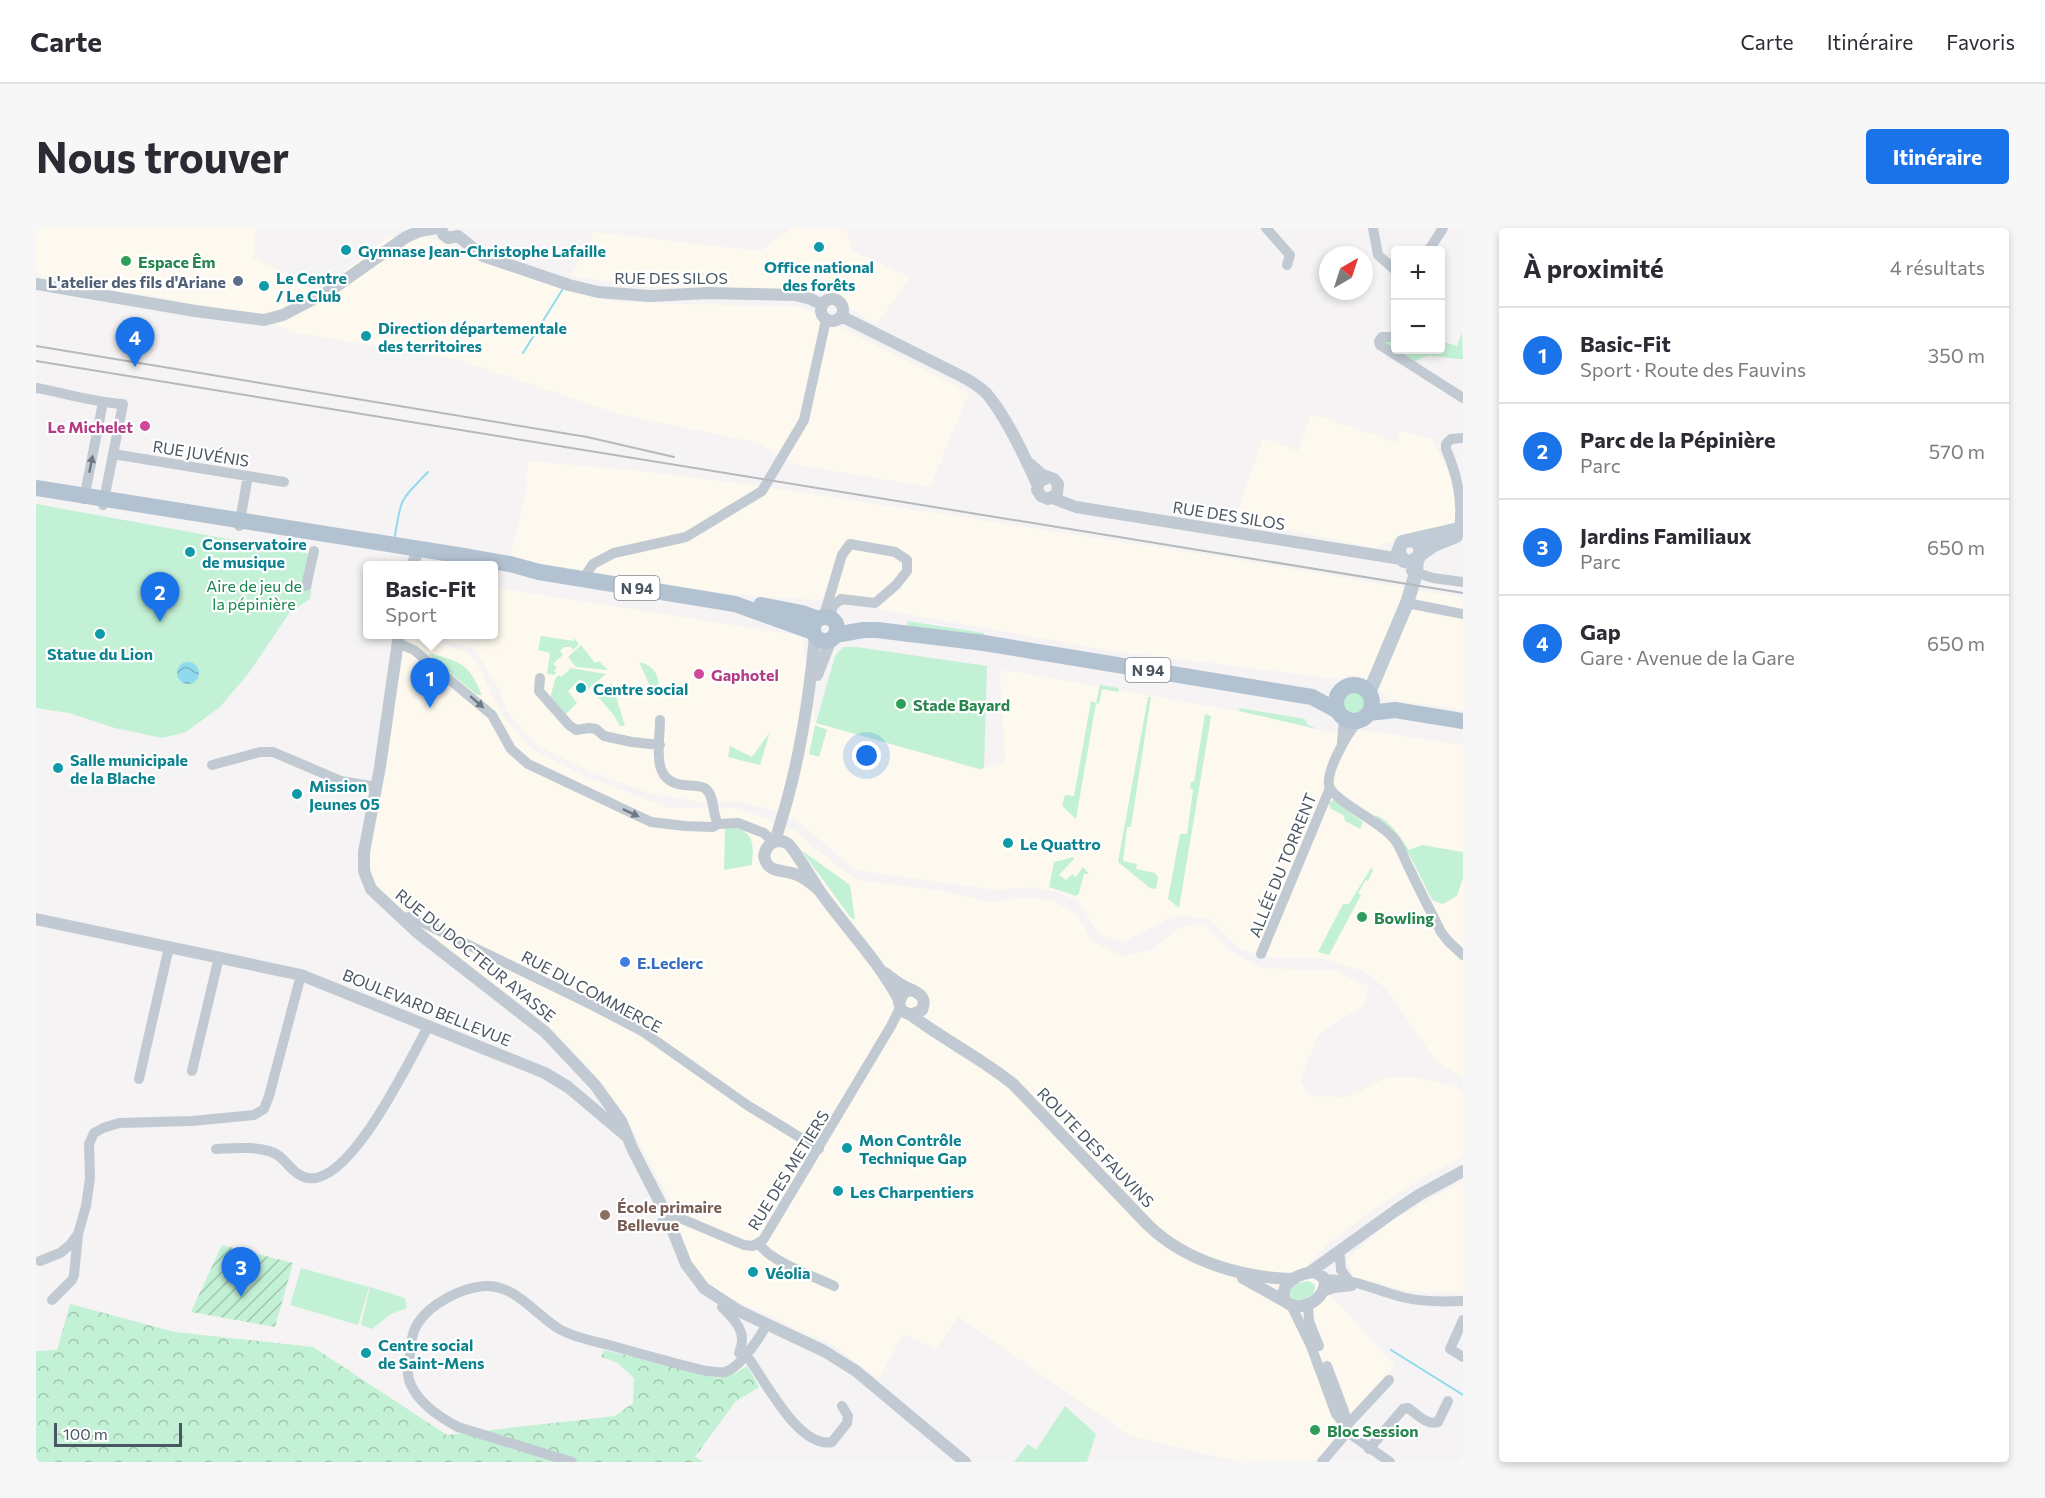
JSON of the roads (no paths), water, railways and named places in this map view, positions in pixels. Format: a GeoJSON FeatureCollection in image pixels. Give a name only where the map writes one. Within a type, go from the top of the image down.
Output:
{"type":"FeatureCollection","features":[{"type":"Feature","properties":{"kind":"main road","name":"N 94"},"geometry":{"type":"LineString","coordinates":[[36,488],[84,499],[240,524],[431,561]]}},
{"type":"Feature","properties":{"kind":"main road","name":"N 94"},"geometry":{"type":"LineString","coordinates":[[36,496],[84,499]]}},
{"type":"Feature","properties":{"kind":"main road"},"geometry":{"type":"LineString","coordinates":[[1462,530],[1406,540],[1412,563],[1407,603],[1377,674],[1358,706],[1463,721]]}},
{"type":"Feature","properties":{"kind":"main road"},"geometry":{"type":"LineString","coordinates":[[1412,563],[1434,546],[1462,530]]}},
{"type":"Feature","properties":{"kind":"main road","name":"N 94"},"geometry":{"type":"LineString","coordinates":[[416,558],[463,561]]}},
{"type":"Feature","properties":{"kind":"main road","name":"N 94"},"geometry":{"type":"LineString","coordinates":[[498,563],[735,604],[784,609],[825,627],[850,632],[877,630],[984,644],[1358,706]]}},
{"type":"Feature","properties":{"kind":"main road","name":"N 94"},"geometry":{"type":"LineString","coordinates":[[498,570],[539,572]]}},
{"type":"Feature","properties":{"kind":"main road","name":"N 94"},"geometry":{"type":"LineString","coordinates":[[1312,697],[1341,691],[1336,698],[1358,706]]}},
{"type":"Feature","properties":{"kind":"street","name":"RUE DES SILOS"},"geometry":{"type":"LineString","coordinates":[[439,228],[448,238],[460,232],[483,256],[566,284],[598,292],[644,296],[708,293],[795,295],[811,299],[822,305]]}},
{"type":"Feature","properties":{"kind":"street"},"geometry":{"type":"LineString","coordinates":[[38,284],[195,311],[264,320],[283,315],[331,290],[406,237],[420,231],[439,228]]}},
{"type":"Feature","properties":{"kind":"street"},"geometry":{"type":"LineString","coordinates":[[1266,228],[1290,255],[1287,265]]}},
{"type":"Feature","properties":{"kind":"street"},"geometry":{"type":"LineString","coordinates":[[1373,228],[1378,255],[1391,267]]}},
{"type":"Feature","properties":{"kind":"street"},"geometry":{"type":"LineString","coordinates":[[1432,246],[1443,228]]}},
{"type":"Feature","properties":{"kind":"street"},"geometry":{"type":"LineString","coordinates":[[583,579],[593,564],[603,558],[629,548],[675,541],[686,537],[762,491],[804,420],[826,320],[821,313],[822,305],[829,300],[837,301],[842,308],[841,316],[836,320],[826,320]]}},
{"type":"Feature","properties":{"kind":"street"},"geometry":{"type":"LineString","coordinates":[[841,316],[974,383],[986,393],[996,407],[1027,461],[1042,482],[1041,496],[1044,498],[1055,494],[1056,481],[1042,482]]}},
{"type":"Feature","properties":{"kind":"street"},"geometry":{"type":"LineString","coordinates":[[1391,337],[1382,337],[1379,341],[1380,345],[1391,352]]}},
{"type":"Feature","properties":{"kind":"street"},"geometry":{"type":"LineString","coordinates":[[1394,354],[1463,398]]}},
{"type":"Feature","properties":{"kind":"street"},"geometry":{"type":"LineString","coordinates":[[36,388],[123,404],[103,502]]}},
{"type":"Feature","properties":{"kind":"street"},"geometry":{"type":"LineString","coordinates":[[84,499],[103,402]]}},
{"type":"Feature","properties":{"kind":"street"},"geometry":{"type":"LineString","coordinates":[[1462,530],[1460,483],[1446,449],[1448,441],[1463,438]]}},
{"type":"Feature","properties":{"kind":"street","name":"RUE JUVÉNIS"},"geometry":{"type":"LineString","coordinates":[[113,454],[284,482]]}},
{"type":"Feature","properties":{"kind":"street"},"geometry":{"type":"LineString","coordinates":[[240,524],[248,476]]}},
{"type":"Feature","properties":{"kind":"street","name":"RUE DES SILOS"},"geometry":{"type":"LineString","coordinates":[[1055,494],[1076,507],[1412,563]]}},
{"type":"Feature","properties":{"kind":"street"},"geometry":{"type":"LineString","coordinates":[[746,825],[759,839],[764,860],[769,867],[774,870],[783,870],[792,864],[782,845],[783,827],[812,671],[825,627],[833,606],[841,599],[875,603],[881,600],[907,571],[907,560],[896,552],[850,544],[842,555],[825,612],[825,627]]}},
{"type":"Feature","properties":{"kind":"street"},"geometry":{"type":"LineString","coordinates":[[306,586],[314,551]]}},
{"type":"Feature","properties":{"kind":"street"},"geometry":{"type":"LineString","coordinates":[[1412,563],[1433,578],[1463,582]]}},
{"type":"Feature","properties":{"kind":"street"},"geometry":{"type":"LineString","coordinates":[[1412,563],[1446,580]]}},
{"type":"Feature","properties":{"kind":"street"},"geometry":{"type":"LineString","coordinates":[[1407,603],[1463,614]]}},
{"type":"Feature","properties":{"kind":"street","name":"RUE DU DOCTEUR AYASSE"},"geometry":{"type":"LineString","coordinates":[[398,639],[364,852],[364,871],[371,889],[402,920],[545,1032],[578,1065],[621,1121],[665,1218]]}},
{"type":"Feature","properties":{"kind":"street","name":"ROUTE DES FAUVINS"},"geometry":{"type":"LineString","coordinates":[[399,639],[492,715],[511,749],[528,764],[651,822],[685,826],[713,826],[716,819],[746,825],[782,845],[878,968],[904,1009],[1013,1084],[1158,1234],[1184,1252],[1221,1266],[1253,1276],[1294,1279]]}},
{"type":"Feature","properties":{"kind":"street"},"geometry":{"type":"LineString","coordinates":[[540,678],[539,692],[576,730],[596,729],[604,736],[660,745]]}},
{"type":"Feature","properties":{"kind":"street","name":"ALLÉE DU TORRENT"},"geometry":{"type":"LineString","coordinates":[[1262,954],[1330,789],[1331,770],[1358,706]]}},
{"type":"Feature","properties":{"kind":"street"},"geometry":{"type":"LineString","coordinates":[[660,720],[660,770],[673,784],[705,788],[712,800],[716,819]]}},
{"type":"Feature","properties":{"kind":"street"},"geometry":{"type":"LineString","coordinates":[[212,765],[260,752],[273,752],[341,781],[376,787]]}},
{"type":"Feature","properties":{"kind":"street"},"geometry":{"type":"LineString","coordinates":[[1330,789],[1336,796],[1382,828],[1395,841],[1441,932],[1463,955]]}},
{"type":"Feature","properties":{"kind":"street"},"geometry":{"type":"LineString","coordinates":[[764,854],[766,848],[782,845]]}},
{"type":"Feature","properties":{"kind":"street","name":"ROUTE DES FAUVINS"},"geometry":{"type":"LineString","coordinates":[[783,870],[801,877],[819,890]]}},
{"type":"Feature","properties":{"kind":"street","name":"RUE DU COMMERCE"},"geometry":{"type":"LineString","coordinates":[[402,920],[408,917],[413,918],[642,1031],[747,1105],[819,1149]]}},
{"type":"Feature","properties":{"kind":"street","name":"BOULEVARD BELLEVUE"},"geometry":{"type":"LineString","coordinates":[[36,919],[301,975],[429,1025],[557,1079],[627,1136]]}},
{"type":"Feature","properties":{"kind":"street"},"geometry":{"type":"LineString","coordinates":[[139,1079],[170,947]]}},
{"type":"Feature","properties":{"kind":"street"},"geometry":{"type":"LineString","coordinates":[[192,1071],[219,957]]}},
{"type":"Feature","properties":{"kind":"street","name":"ROUTE DES FAUVINS"},"geometry":{"type":"LineString","coordinates":[[878,968],[911,990]]}},
{"type":"Feature","properties":{"kind":"street"},"geometry":{"type":"LineString","coordinates":[[52,1300],[72,1280],[74,1275],[78,1234],[90,1178],[89,1144],[94,1133],[119,1123],[192,1121],[254,1115],[264,1109],[301,975]]}},
{"type":"Feature","properties":{"kind":"street"},"geometry":{"type":"LineString","coordinates":[[911,990],[920,994],[923,997],[924,1006],[919,1013],[904,1009],[903,993],[911,990]]}},
{"type":"Feature","properties":{"kind":"street","name":"ROUTE DES FAUVINS"},"geometry":{"type":"LineString","coordinates":[[924,1006],[937,1028],[951,1043]]}},
{"type":"Feature","properties":{"kind":"street","name":"RUE DES METIERS"},"geometry":{"type":"LineString","coordinates":[[665,1218],[681,1217],[744,1245],[759,1244],[767,1236],[891,1026],[904,1009]]}},
{"type":"Feature","properties":{"kind":"street"},"geometry":{"type":"LineString","coordinates":[[216,1149],[262,1150],[279,1156],[295,1172],[305,1177],[319,1177],[335,1170],[365,1136],[429,1025]]}},
{"type":"Feature","properties":{"kind":"street"},"geometry":{"type":"LineString","coordinates":[[612,1107],[608,1121],[665,1218],[695,1279],[714,1296],[739,1311],[824,1351],[856,1371],[965,1462]]}},
{"type":"Feature","properties":{"kind":"street"},"geometry":{"type":"LineString","coordinates":[[1390,1462],[1369,1449],[1336,1414],[1311,1346],[1283,1295],[1285,1287],[1294,1279],[1310,1272],[1349,1246],[1395,1211],[1463,1172]]}},
{"type":"Feature","properties":{"kind":"street"},"geometry":{"type":"LineString","coordinates":[[665,1218],[684,1277],[697,1291],[722,1307],[738,1324],[744,1351],[772,1395],[800,1429],[819,1441],[832,1442],[848,1420],[847,1412],[842,1406]]}},
{"type":"Feature","properties":{"kind":"street"},"geometry":{"type":"LineString","coordinates":[[40,1261],[60,1253],[78,1234]]}},
{"type":"Feature","properties":{"kind":"street"},"geometry":{"type":"LineString","coordinates":[[759,1244],[772,1256],[834,1286]]}},
{"type":"Feature","properties":{"kind":"street"},"geometry":{"type":"LineString","coordinates":[[1289,1304],[1299,1308],[1308,1305],[1349,1246]]}},
{"type":"Feature","properties":{"kind":"street"},"geometry":{"type":"LineString","coordinates":[[1340,1257],[1341,1270],[1351,1282]]}},
{"type":"Feature","properties":{"kind":"street","name":"ROUTE DES FAUVINS"},"geometry":{"type":"LineString","coordinates":[[1221,1266],[1289,1304]]}},
{"type":"Feature","properties":{"kind":"street"},"geometry":{"type":"LineString","coordinates":[[1310,1272],[1315,1272],[1324,1283],[1371,1288]]}},
{"type":"Feature","properties":{"kind":"street"},"geometry":{"type":"LineString","coordinates":[[1324,1283],[1351,1282],[1424,1300],[1463,1301]]}},
{"type":"Feature","properties":{"kind":"street"},"geometry":{"type":"LineString","coordinates":[[572,1462],[458,1427],[427,1405],[410,1384],[408,1368],[413,1335],[423,1317],[434,1307],[462,1292],[489,1286],[507,1290],[516,1295],[553,1325],[574,1335],[649,1357],[716,1372],[729,1371],[744,1351],[760,1337],[767,1324]]}},
{"type":"Feature","properties":{"kind":"street"},"geometry":{"type":"LineString","coordinates":[[1308,1305],[1309,1321],[1344,1411],[1347,1428]]}},
{"type":"Feature","properties":{"kind":"street"},"geometry":{"type":"LineString","coordinates":[[722,1307],[739,1311]]}},
{"type":"Feature","properties":{"kind":"street"},"geometry":{"type":"LineString","coordinates":[[742,1334],[746,1325],[753,1318]]}},
{"type":"Feature","properties":{"kind":"street"},"geometry":{"type":"LineString","coordinates":[[1463,1320],[1450,1349],[1463,1357]]}},
{"type":"Feature","properties":{"kind":"street"},"geometry":{"type":"LineString","coordinates":[[742,1334],[752,1339],[760,1337]]}},
{"type":"Feature","properties":{"kind":"street"},"geometry":{"type":"LineString","coordinates":[[1322,1462],[1347,1428],[1389,1380]]}},
{"type":"Feature","properties":{"kind":"street"},"geometry":{"type":"LineString","coordinates":[[1369,1449],[1403,1409],[1408,1408],[1434,1424],[1438,1422],[1448,1401]]}},
{"type":"Feature","properties":{"kind":"water"},"geometry":{"type":"Polygon","coordinates":[[[188,662],[196,665],[199,673],[196,681],[188,684],[180,681],[177,673],[180,665],[188,662]]]}},
{"type":"Feature","properties":{"kind":"waterway"},"geometry":{"type":"LineString","coordinates":[[523,353],[564,287]]}},
{"type":"Feature","properties":{"kind":"waterway"},"geometry":{"type":"LineString","coordinates":[[395,536],[403,500],[428,472]]}},
{"type":"Feature","properties":{"kind":"waterway"},"geometry":{"type":"LineString","coordinates":[[1391,1350],[1463,1395]]}},
{"type":"Feature","properties":{"kind":"railway"},"geometry":{"type":"LineString","coordinates":[[36,346],[587,437],[674,457]]}},
{"type":"Feature","properties":{"kind":"railway"},"geometry":{"type":"LineString","coordinates":[[36,361],[1463,593]]}},
{"type":"Feature","properties":{"kind":"place","name":"Office national des forêts"},"geometry":{"type":"Point","coordinates":[819,247]}},
{"type":"Feature","properties":{"kind":"place","name":"Gymnase Jean-Christophe Lafaille"},"geometry":{"type":"Point","coordinates":[346,250]}},
{"type":"Feature","properties":{"kind":"place","name":"Espace Êm"},"geometry":{"type":"Point","coordinates":[126,261]}},
{"type":"Feature","properties":{"kind":"place","name":"L'atelier des fils d'Ariane"},"geometry":{"type":"Point","coordinates":[238,281]}},
{"type":"Feature","properties":{"kind":"place","name":"Le Centre / Le Club"},"geometry":{"type":"Point","coordinates":[264,286]}},
{"type":"Feature","properties":{"kind":"place","name":"Direction départementale des territoires"},"geometry":{"type":"Point","coordinates":[366,336]}},
{"type":"Feature","properties":{"kind":"place","name":"Gap"},"geometry":{"type":"Point","coordinates":[135,367]}},
{"type":"Feature","properties":{"kind":"place","name":"Le Michelet"},"geometry":{"type":"Point","coordinates":[145,426]}},
{"type":"Feature","properties":{"kind":"place","name":"Conservatoire de musique"},"geometry":{"type":"Point","coordinates":[190,552]}},
{"type":"Feature","properties":{"kind":"place","name":"Parc de la Pépinière"},"geometry":{"type":"Point","coordinates":[160,622]}},
{"type":"Feature","properties":{"kind":"place","name":"Statue du Lion"},"geometry":{"type":"Point","coordinates":[100,634]}},
{"type":"Feature","properties":{"kind":"place","name":"Gaphotel"},"geometry":{"type":"Point","coordinates":[699,674]}},
{"type":"Feature","properties":{"kind":"place","name":"Centre social"},"geometry":{"type":"Point","coordinates":[581,688]}},
{"type":"Feature","properties":{"kind":"place","name":"Stade Bayard"},"geometry":{"type":"Point","coordinates":[901,704]}},
{"type":"Feature","properties":{"kind":"place","name":"Basic-Fit"},"geometry":{"type":"Point","coordinates":[430,708]}},
{"type":"Feature","properties":{"kind":"place","name":"Salle municipale de la Blache"},"geometry":{"type":"Point","coordinates":[58,768]}},
{"type":"Feature","properties":{"kind":"place","name":"Mission Jeunes 05"},"geometry":{"type":"Point","coordinates":[297,794]}},
{"type":"Feature","properties":{"kind":"place","name":"Le Quattro"},"geometry":{"type":"Point","coordinates":[1008,843]}},
{"type":"Feature","properties":{"kind":"place","name":"Bowling"},"geometry":{"type":"Point","coordinates":[1362,917]}},
{"type":"Feature","properties":{"kind":"place","name":"E.Leclerc"},"geometry":{"type":"Point","coordinates":[625,962]}},
{"type":"Feature","properties":{"kind":"place","name":"Mon Contrôle Technique Gap"},"geometry":{"type":"Point","coordinates":[847,1148]}},
{"type":"Feature","properties":{"kind":"place","name":"Les Charpentiers"},"geometry":{"type":"Point","coordinates":[838,1191]}},
{"type":"Feature","properties":{"kind":"place","name":"École primaire Bellevue"},"geometry":{"type":"Point","coordinates":[605,1215]}},
{"type":"Feature","properties":{"kind":"place","name":"Véolia"},"geometry":{"type":"Point","coordinates":[753,1272]}},
{"type":"Feature","properties":{"kind":"place","name":"Jardins Familiaux"},"geometry":{"type":"Point","coordinates":[241,1297]}},
{"type":"Feature","properties":{"kind":"place","name":"Centre social de Saint-Mens"},"geometry":{"type":"Point","coordinates":[366,1353]}},
{"type":"Feature","properties":{"kind":"place","name":"Bloc Session"},"geometry":{"type":"Point","coordinates":[1315,1430]}},
{"type":"Feature","properties":{"kind":"park label","name":"Aire de jeu de la pépinière"},"geometry":{"type":"Point","coordinates":[254,594]}}]}
